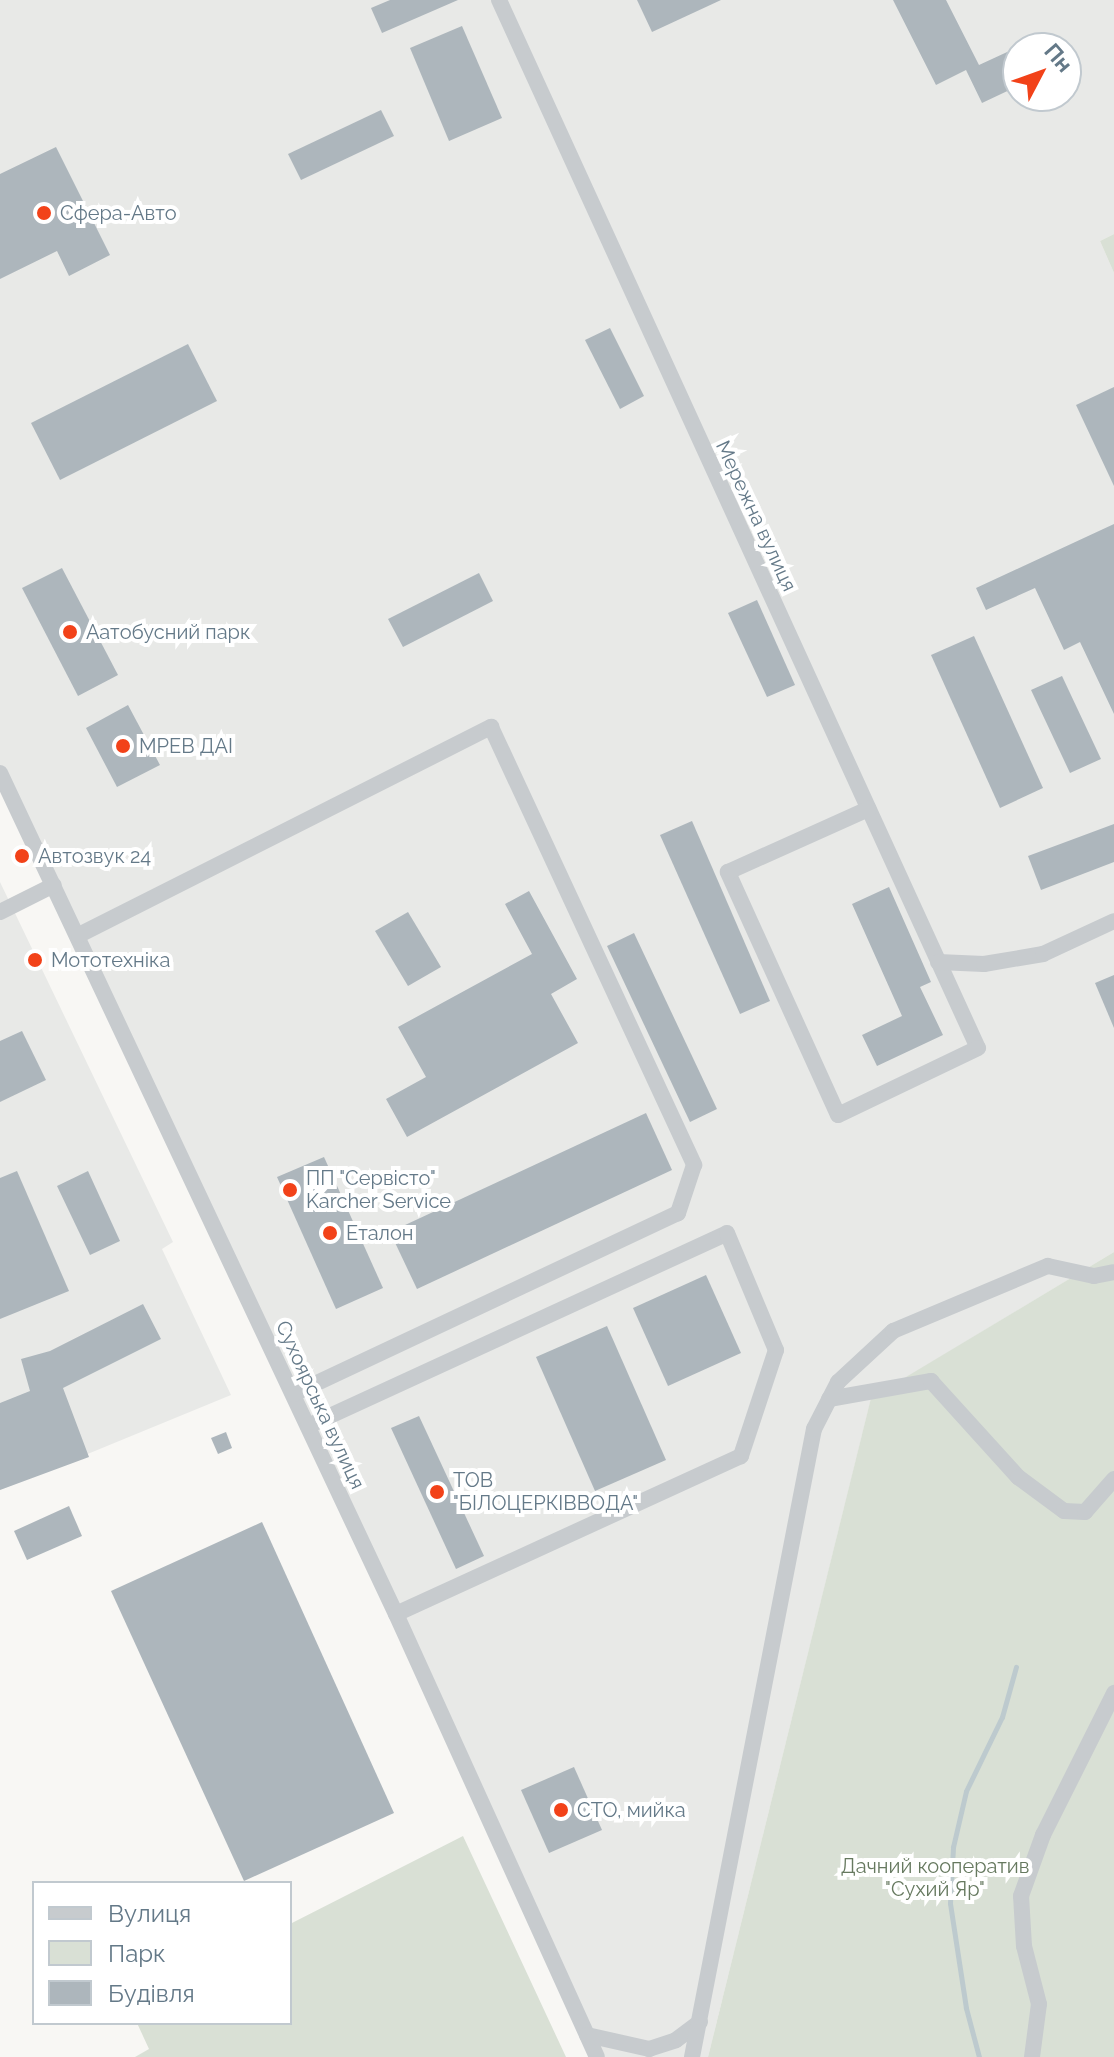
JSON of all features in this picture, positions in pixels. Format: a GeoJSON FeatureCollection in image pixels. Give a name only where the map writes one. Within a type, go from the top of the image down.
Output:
{"type":"FeatureCollection","features":[{"type":"Feature","properties":{"kind":"street","name":"Мережна вулиця"},"geometry":{"type":"LineString","coordinates":[[499,0],[978,1048],[838,1115],[728,872],[868,809]]}},
{"type":"Feature","properties":{"kind":"street"},"geometry":{"type":"LineString","coordinates":[[79,935],[491,727],[694,1165],[678,1213],[293,1394]]}},
{"type":"Feature","properties":{"kind":"street","name":"Сухоярська вулиця"},"geometry":{"type":"LineString","coordinates":[[0,773],[79,935],[396,1614],[597,2057]]}},
{"type":"Feature","properties":{"kind":"street"},"geometry":{"type":"LineString","coordinates":[[0,912],[54,885]]}},
{"type":"Feature","properties":{"kind":"street"},"geometry":{"type":"LineString","coordinates":[[938,962],[984,964],[1043,954],[1114,921]]}},
{"type":"Feature","properties":{"kind":"street"},"geometry":{"type":"LineString","coordinates":[[308,1426],[727,1233],[776,1350],[741,1456],[396,1614]]}},
{"type":"Feature","properties":{"kind":"street"},"geometry":{"type":"LineString","coordinates":[[692,2057],[814,1429],[838,1382],[893,1331],[1048,1266],[1094,1276],[1114,1272]]}},
{"type":"Feature","properties":{"kind":"street"},"geometry":{"type":"LineString","coordinates":[[829,1399],[931,1381],[1018,1477],[1064,1511],[1085,1512],[1114,1479]]}},
{"type":"Feature","properties":{"kind":"street"},"geometry":{"type":"LineString","coordinates":[[1032,2057],[1039,2004],[1024,1946],[1021,1896],[1043,1835],[1114,1693]]}},
{"type":"Feature","properties":{"kind":"street"},"geometry":{"type":"LineString","coordinates":[[587,2035],[649,2049],[676,2040],[700,2022]]}},
{"type":"Feature","properties":{"kind":"shaded area"},"geometry":{"type":"Polygon","coordinates":[[[0,0],[1114,0],[1114,234],[1100,241],[1114,273],[1114,1252],[871,1399],[708,2057],[599,2057],[0,773],[0,0]]]}},
{"type":"Feature","properties":{"kind":"shaded area"},"geometry":{"type":"Polygon","coordinates":[[[0,882],[173,1242],[162,1249],[231,1395],[0,1490],[0,882]]]}},
{"type":"Feature","properties":{"kind":"green space"},"geometry":{"type":"Polygon","coordinates":[[[1114,234],[1114,273],[1100,241],[1114,234]]]}},
{"type":"Feature","properties":{"kind":"green space","name":"Дачний кооператив \"Сухий Яр\""},"geometry":{"type":"Polygon","coordinates":[[[1114,1252],[1114,2057],[708,2057],[871,1398],[1114,1252]]]}},
{"type":"Feature","properties":{"kind":"green space"},"geometry":{"type":"Polygon","coordinates":[[[463,1836],[566,2057],[135,2057],[149,2049],[138,2025],[292,2025],[292,1923],[463,1836]]]}},
{"type":"Feature","properties":{"kind":"building"},"geometry":{"type":"Polygon","coordinates":[[[390,0],[458,0],[382,33],[371,8],[390,0]]]}},
{"type":"Feature","properties":{"kind":"building"},"geometry":{"type":"Polygon","coordinates":[[[637,0],[721,0],[652,32],[637,0]]]}},
{"type":"Feature","properties":{"kind":"building"},"geometry":{"type":"Polygon","coordinates":[[[893,0],[946,0],[979,65],[1002,54],[1002,94],[982,103],[966,70],[936,85],[893,0]]]}},
{"type":"Feature","properties":{"kind":"building"},"geometry":{"type":"Polygon","coordinates":[[[462,26],[502,118],[449,141],[410,48],[462,26]]]}},
{"type":"Feature","properties":{"kind":"building"},"geometry":{"type":"Polygon","coordinates":[[[381,110],[394,136],[301,180],[288,154],[381,110]]]}},
{"type":"Feature","properties":{"kind":"building","name":"Сфера-Авто"},"geometry":{"type":"Polygon","coordinates":[[[56,147],[110,255],[69,276],[57,251],[0,279],[0,174],[56,147]]]}},
{"type":"Feature","properties":{"kind":"building"},"geometry":{"type":"Polygon","coordinates":[[[610,328],[644,396],[620,409],[585,340],[610,328]]]}},
{"type":"Feature","properties":{"kind":"building"},"geometry":{"type":"Polygon","coordinates":[[[188,344],[217,401],[60,480],[31,423],[188,344]]]}},
{"type":"Feature","properties":{"kind":"building"},"geometry":{"type":"Polygon","coordinates":[[[1114,387],[1114,486],[1076,405],[1114,387]]]}},
{"type":"Feature","properties":{"kind":"building"},"geometry":{"type":"Polygon","coordinates":[[[1114,524],[1114,714],[1080,642],[1064,650],[1035,588],[986,610],[976,588],[1114,524]]]}},
{"type":"Feature","properties":{"kind":"building","name":"Аатобусний парк"},"geometry":{"type":"Polygon","coordinates":[[[62,568],[118,675],[78,696],[22,588],[62,568]]]}},
{"type":"Feature","properties":{"kind":"building"},"geometry":{"type":"Polygon","coordinates":[[[479,573],[493,601],[403,647],[388,619],[479,573]]]}},
{"type":"Feature","properties":{"kind":"building"},"geometry":{"type":"Polygon","coordinates":[[[757,600],[795,685],[767,697],[728,613],[757,600]]]}},
{"type":"Feature","properties":{"kind":"building"},"geometry":{"type":"Polygon","coordinates":[[[974,636],[1043,788],[1000,808],[931,655],[974,636]]]}},
{"type":"Feature","properties":{"kind":"building"},"geometry":{"type":"Polygon","coordinates":[[[1062,676],[1101,759],[1070,773],[1031,690],[1062,676]]]}},
{"type":"Feature","properties":{"kind":"building","name":"МРЕВ ДАІ"},"geometry":{"type":"Polygon","coordinates":[[[128,705],[160,765],[117,787],[86,728],[128,705]]]}},
{"type":"Feature","properties":{"kind":"building"},"geometry":{"type":"Polygon","coordinates":[[[692,821],[770,1001],[740,1014],[660,835],[692,821]]]}},
{"type":"Feature","properties":{"kind":"building"},"geometry":{"type":"Polygon","coordinates":[[[1114,824],[1114,862],[1041,890],[1028,856],[1114,824]]]}},
{"type":"Feature","properties":{"kind":"building"},"geometry":{"type":"Polygon","coordinates":[[[889,887],[931,982],[920,987],[943,1035],[877,1066],[862,1035],[902,1016],[852,904],[889,887]]]}},
{"type":"Feature","properties":{"kind":"building"},"geometry":{"type":"Polygon","coordinates":[[[529,891],[577,979],[551,994],[578,1043],[407,1137],[386,1099],[426,1077],[398,1027],[532,954],[505,904],[529,891]]]}},
{"type":"Feature","properties":{"kind":"building"},"geometry":{"type":"Polygon","coordinates":[[[408,912],[441,967],[408,986],[375,931],[408,912]]]}},
{"type":"Feature","properties":{"kind":"building"},"geometry":{"type":"Polygon","coordinates":[[[634,933],[717,1109],[690,1122],[607,946],[634,933]]]}},
{"type":"Feature","properties":{"kind":"building"},"geometry":{"type":"Polygon","coordinates":[[[1114,975],[1114,1028],[1095,983],[1114,975]]]}},
{"type":"Feature","properties":{"kind":"building"},"geometry":{"type":"Polygon","coordinates":[[[22,1031],[46,1080],[0,1102],[0,1041],[22,1031]]]}},
{"type":"Feature","properties":{"kind":"building"},"geometry":{"type":"Polygon","coordinates":[[[646,1113],[672,1170],[417,1289],[390,1232],[646,1113]]]}},
{"type":"Feature","properties":{"kind":"building","name":"Еталон"},"geometry":{"type":"Polygon","coordinates":[[[324,1157],[383,1288],[336,1309],[277,1177],[324,1157]]]}},
{"type":"Feature","properties":{"kind":"building"},"geometry":{"type":"Polygon","coordinates":[[[17,1171],[69,1291],[0,1319],[0,1178],[17,1171]]]}},
{"type":"Feature","properties":{"kind":"building"},"geometry":{"type":"Polygon","coordinates":[[[88,1171],[120,1241],[90,1255],[57,1186],[88,1171]]]}},
{"type":"Feature","properties":{"kind":"building"},"geometry":{"type":"Polygon","coordinates":[[[706,1275],[741,1353],[668,1386],[633,1308],[706,1275]]]}},
{"type":"Feature","properties":{"kind":"building"},"geometry":{"type":"Polygon","coordinates":[[[143,1304],[161,1339],[63,1388],[89,1457],[0,1490],[0,1403],[30,1391],[21,1359],[50,1351],[143,1304]]]}},
{"type":"Feature","properties":{"kind":"building"},"geometry":{"type":"Polygon","coordinates":[[[607,1326],[666,1460],[595,1491],[536,1357],[607,1326]]]}},
{"type":"Feature","properties":{"kind":"building","name":"ТОВ \"БІЛОЦЕРКІВВОДА\""},"geometry":{"type":"Polygon","coordinates":[[[419,1416],[484,1556],[456,1569],[391,1428],[419,1416]]]}},
{"type":"Feature","properties":{"kind":"building"},"geometry":{"type":"Polygon","coordinates":[[[226,1432],[232,1448],[218,1454],[211,1438],[226,1432]]]}},
{"type":"Feature","properties":{"kind":"building"},"geometry":{"type":"Polygon","coordinates":[[[69,1506],[82,1536],[27,1560],[14,1531],[69,1506]]]}},
{"type":"Feature","properties":{"kind":"building"},"geometry":{"type":"Polygon","coordinates":[[[262,1522],[394,1813],[244,1881],[111,1591],[262,1522]]]}},
{"type":"Feature","properties":{"kind":"building","name":"СТО, мийка"},"geometry":{"type":"Polygon","coordinates":[[[574,1767],[602,1830],[549,1853],[521,1790],[574,1767]]]}},
{"type":"Feature","properties":{"kind":"waterway"},"geometry":{"type":"LineString","coordinates":[[979,2057],[966,2008],[950,1903],[953,1847],[966,1791],[1002,1717],[1016,1667]]}},
{"type":"Feature","properties":{"kind":"place","name":"Сфера-Авто"},"geometry":{"type":"Point","coordinates":[44,213]}},
{"type":"Feature","properties":{"kind":"place","name":"Аатобусний парк"},"geometry":{"type":"Point","coordinates":[70,632]}},
{"type":"Feature","properties":{"kind":"place","name":"МРЕВ ДАІ"},"geometry":{"type":"Point","coordinates":[123,746]}},
{"type":"Feature","properties":{"kind":"place","name":"Автозвук 24"},"geometry":{"type":"Point","coordinates":[22,856]}},
{"type":"Feature","properties":{"kind":"place","name":"Мототехніка"},"geometry":{"type":"Point","coordinates":[35,960]}},
{"type":"Feature","properties":{"kind":"place","name":"ПП \"Сервісто\" Karcher Service"},"geometry":{"type":"Point","coordinates":[290,1190]}},
{"type":"Feature","properties":{"kind":"place","name":"Еталон"},"geometry":{"type":"Point","coordinates":[330,1233]}},
{"type":"Feature","properties":{"kind":"place","name":"ТОВ \"БІЛОЦЕРКІВВОДА\""},"geometry":{"type":"Point","coordinates":[437,1492]}},
{"type":"Feature","properties":{"kind":"place","name":"СТО, мийка"},"geometry":{"type":"Point","coordinates":[561,1810]}}]}
